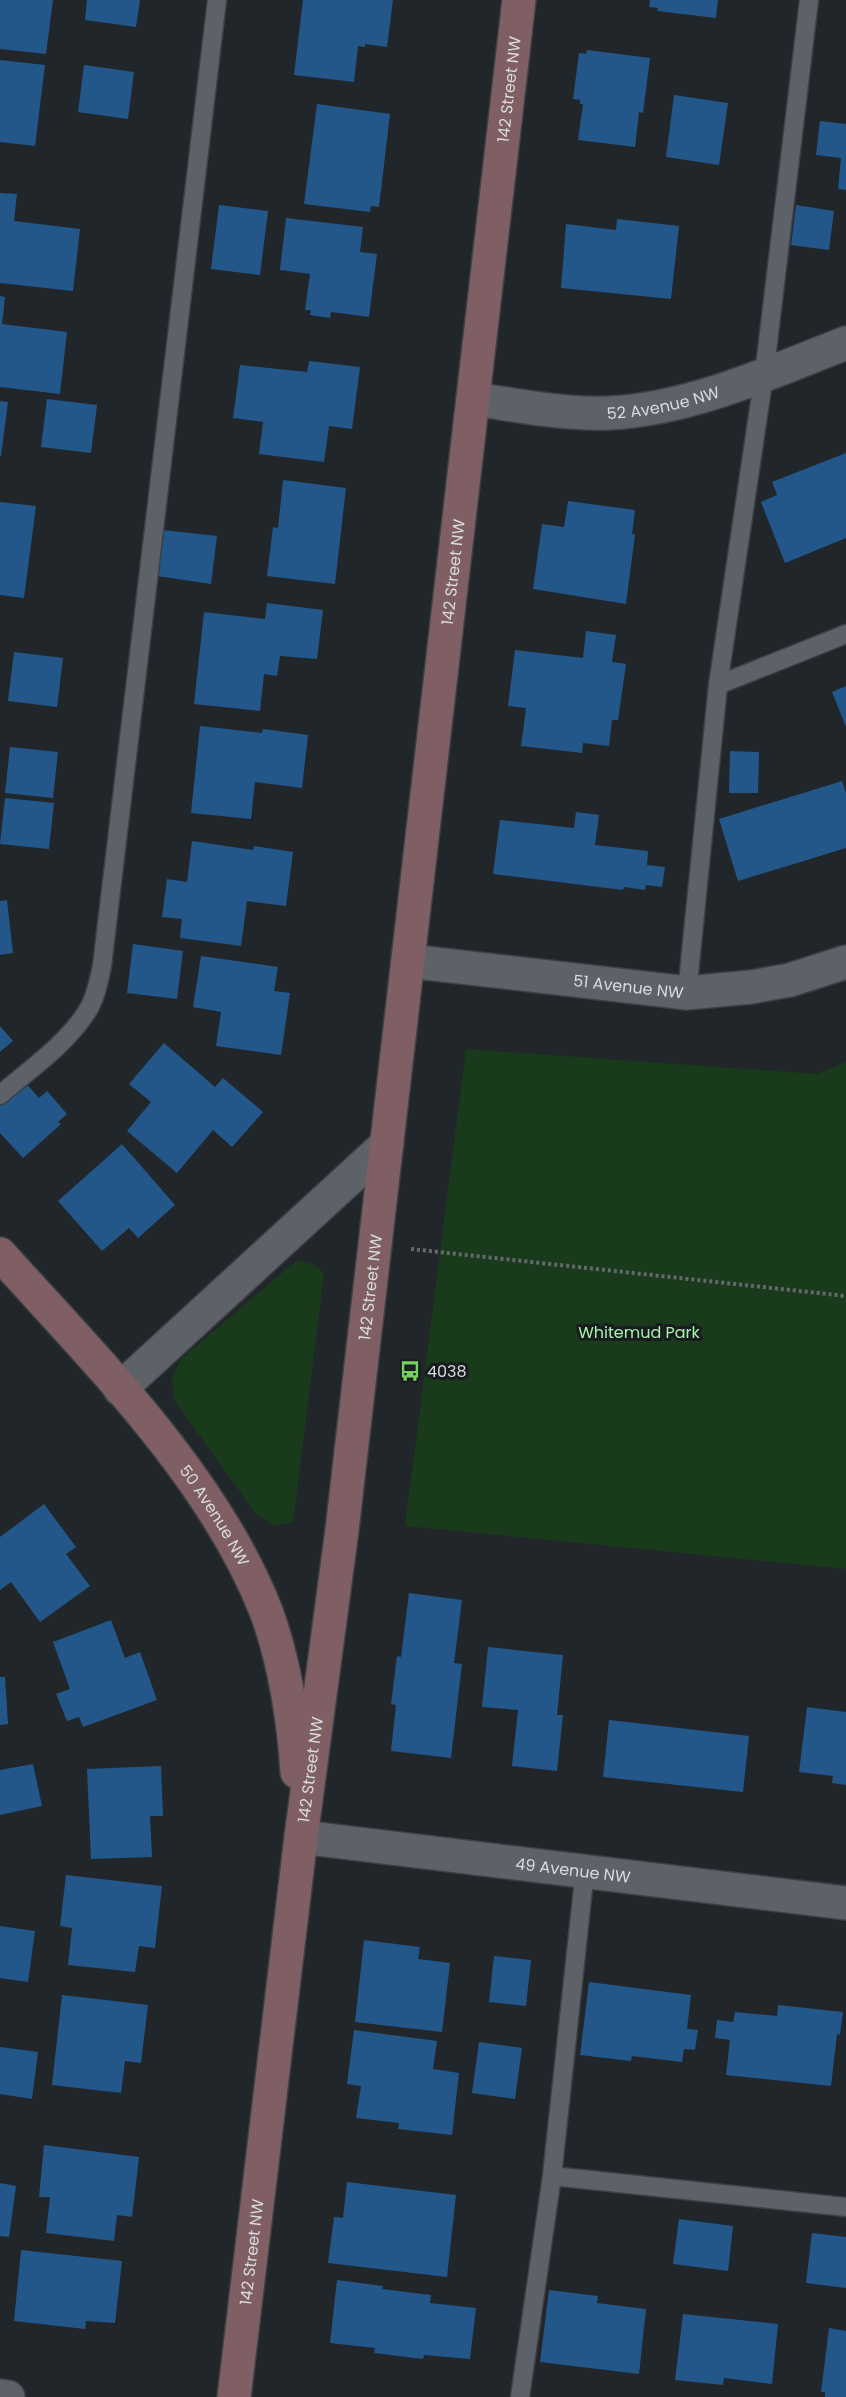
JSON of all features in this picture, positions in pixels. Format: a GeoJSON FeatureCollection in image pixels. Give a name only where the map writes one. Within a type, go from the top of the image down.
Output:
{"type":"FeatureCollection","features":[{"type":"Feature","properties":{"kind":"street","name":"142 Street NW"},"geometry":{"type":"LineString","coordinates":[[234,2397],[301,1837],[344,1518],[519,0]]}},
{"type":"Feature","properties":{"kind":"street","name":"52 Avenue NW"},"geometry":{"type":"LineString","coordinates":[[473,399],[574,412],[630,411],[675,403],[764,375],[846,343]]}},
{"type":"Feature","properties":{"kind":"street","name":"51 Avenue NW"},"geometry":{"type":"LineString","coordinates":[[408,961],[687,993],[751,987],[789,980],[846,962]]}},
{"type":"Feature","properties":{"kind":"street"},"geometry":{"type":"LineString","coordinates":[[120,1389],[387,1144]]}},
{"type":"Feature","properties":{"kind":"street","name":"50 Avenue NW"},"geometry":{"type":"LineString","coordinates":[[0,1254],[120,1389],[178,1461],[214,1512],[245,1563],[267,1613],[286,1687],[296,1757],[301,1837]]}},
{"type":"Feature","properties":{"kind":"street","name":"49 Avenue NW"},"geometry":{"type":"LineString","coordinates":[[301,1837],[846,1903]]}},
{"type":"Feature","properties":{"kind":"street"},"geometry":{"type":"LineString","coordinates":[[0,2396],[8,2397]]}},
{"type":"Feature","properties":{"kind":"lane"},"geometry":{"type":"LineString","coordinates":[[0,1095],[70,1034],[89,1009],[102,966],[217,0]]}},
{"type":"Feature","properties":{"kind":"lane"},"geometry":{"type":"LineString","coordinates":[[687,993],[718,686],[764,375],[809,0]]}},
{"type":"Feature","properties":{"kind":"lane"},"geometry":{"type":"LineString","coordinates":[[718,686],[846,634]]}},
{"type":"Feature","properties":{"kind":"lane"},"geometry":{"type":"LineString","coordinates":[[520,2397],[552,2176],[585,1870]]}},
{"type":"Feature","properties":{"kind":"lane"},"geometry":{"type":"LineString","coordinates":[[552,2176],[846,2207]]}},
{"type":"Feature","properties":{"kind":"path"},"geometry":{"type":"LineString","coordinates":[[376,1246],[846,1296]]}},
{"type":"Feature","properties":{"kind":"green space","name":"Whitemud Park"},"geometry":{"type":"Polygon","coordinates":[[[466,1049],[817,1074],[846,1062],[846,1569],[405,1526],[466,1049]]]}},
{"type":"Feature","properties":{"kind":"green space"},"geometry":{"type":"Polygon","coordinates":[[[296,1261],[313,1264],[324,1273],[293,1522],[274,1526],[256,1514],[174,1400],[172,1377],[182,1358],[296,1261]]]}},
{"type":"Feature","properties":{"kind":"building"},"geometry":{"type":"Polygon","coordinates":[[[0,0],[53,0],[46,54],[0,49],[0,0]]]}},
{"type":"Feature","properties":{"kind":"building"},"geometry":{"type":"Polygon","coordinates":[[[87,0],[140,0],[136,27],[85,20],[87,0]]]}},
{"type":"Feature","properties":{"kind":"building"},"geometry":{"type":"Polygon","coordinates":[[[303,0],[393,0],[387,47],[365,44],[365,47],[358,46],[354,82],[294,75],[303,0]]]}},
{"type":"Feature","properties":{"kind":"building"},"geometry":{"type":"Polygon","coordinates":[[[650,0],[718,0],[716,18],[657,11],[658,8],[649,7],[650,0]]]}},
{"type":"Feature","properties":{"kind":"building"},"geometry":{"type":"Polygon","coordinates":[[[587,50],[650,58],[643,113],[639,112],[635,147],[578,140],[583,104],[580,104],[580,100],[573,99],[579,53],[586,54],[587,50]]]}},
{"type":"Feature","properties":{"kind":"building"},"geometry":{"type":"Polygon","coordinates":[[[0,60],[45,65],[35,146],[0,142],[0,60]]]}},
{"type":"Feature","properties":{"kind":"building"},"geometry":{"type":"Polygon","coordinates":[[[84,65],[134,72],[128,119],[78,112],[84,65]]]}},
{"type":"Feature","properties":{"kind":"building"},"geometry":{"type":"Polygon","coordinates":[[[674,95],[728,103],[719,165],[666,157],[674,95]]]}},
{"type":"Feature","properties":{"kind":"building"},"geometry":{"type":"Polygon","coordinates":[[[317,104],[390,114],[379,207],[371,206],[370,212],[304,204],[317,104]]]}},
{"type":"Feature","properties":{"kind":"building"},"geometry":{"type":"Polygon","coordinates":[[[820,121],[846,124],[846,190],[838,189],[841,158],[816,155],[820,121]]]}},
{"type":"Feature","properties":{"kind":"building"},"geometry":{"type":"Polygon","coordinates":[[[0,193],[17,194],[14,221],[80,229],[73,291],[0,283],[0,193]]]}},
{"type":"Feature","properties":{"kind":"building"},"geometry":{"type":"Polygon","coordinates":[[[219,205],[268,211],[260,275],[211,269],[219,205]]]}},
{"type":"Feature","properties":{"kind":"building"},"geometry":{"type":"Polygon","coordinates":[[[796,205],[834,211],[829,250],[791,245],[796,205]]]}},
{"type":"Feature","properties":{"kind":"building"},"geometry":{"type":"Polygon","coordinates":[[[286,218],[363,227],[360,252],[377,254],[369,317],[331,312],[330,318],[310,315],[311,310],[305,310],[310,274],[280,270],[286,218]]]}},
{"type":"Feature","properties":{"kind":"building"},"geometry":{"type":"Polygon","coordinates":[[[617,219],[679,226],[671,299],[561,288],[566,224],[616,230],[617,219]]]}},
{"type":"Feature","properties":{"kind":"building"},"geometry":{"type":"Polygon","coordinates":[[[0,296],[5,297],[2,324],[67,332],[60,394],[0,387],[0,296]]]}},
{"type":"Feature","properties":{"kind":"building"},"geometry":{"type":"Polygon","coordinates":[[[309,361],[360,367],[352,429],[329,426],[324,462],[259,454],[263,422],[233,418],[240,365],[307,372],[309,361]]]}},
{"type":"Feature","properties":{"kind":"building"},"geometry":{"type":"Polygon","coordinates":[[[47,399],[97,405],[91,453],[41,447],[47,399]]]}},
{"type":"Feature","properties":{"kind":"building"},"geometry":{"type":"Polygon","coordinates":[[[0,401],[8,402],[1,456],[0,456],[0,401]]]}},
{"type":"Feature","properties":{"kind":"building"},"geometry":{"type":"Polygon","coordinates":[[[846,453],[846,538],[785,563],[761,502],[777,495],[772,482],[846,453]]]}},
{"type":"Feature","properties":{"kind":"building"},"geometry":{"type":"Polygon","coordinates":[[[283,480],[346,488],[335,584],[267,576],[273,527],[278,528],[283,480]]]}},
{"type":"Feature","properties":{"kind":"building"},"geometry":{"type":"Polygon","coordinates":[[[568,501],[635,510],[632,534],[635,535],[626,604],[533,589],[542,524],[564,527],[568,501]]]}},
{"type":"Feature","properties":{"kind":"building"},"geometry":{"type":"Polygon","coordinates":[[[0,502],[36,506],[24,598],[0,595],[0,502]]]}},
{"type":"Feature","properties":{"kind":"building"},"geometry":{"type":"Polygon","coordinates":[[[163,530],[217,536],[211,584],[157,576],[163,530]]]}},
{"type":"Feature","properties":{"kind":"building"},"geometry":{"type":"Polygon","coordinates":[[[267,603],[323,610],[317,659],[280,656],[277,676],[264,674],[260,711],[194,704],[204,612],[265,619],[267,603]]]}},
{"type":"Feature","properties":{"kind":"building"},"geometry":{"type":"Polygon","coordinates":[[[586,631],[616,635],[612,662],[626,664],[618,720],[612,720],[609,746],[583,743],[582,753],[521,746],[526,708],[508,706],[515,650],[583,658],[586,631]]]}},
{"type":"Feature","properties":{"kind":"building"},"geometry":{"type":"Polygon","coordinates":[[[14,652],[63,658],[57,707],[8,701],[14,652]]]}},
{"type":"Feature","properties":{"kind":"building"},"geometry":{"type":"Polygon","coordinates":[[[846,686],[846,727],[832,692],[846,686]]]}},
{"type":"Feature","properties":{"kind":"building"},"geometry":{"type":"Polygon","coordinates":[[[200,726],[262,733],[263,729],[308,735],[302,788],[255,782],[251,819],[191,813],[200,726]]]}},
{"type":"Feature","properties":{"kind":"building"},"geometry":{"type":"Polygon","coordinates":[[[10,747],[58,752],[53,798],[5,793],[10,747]]]}},
{"type":"Feature","properties":{"kind":"building"},"geometry":{"type":"Polygon","coordinates":[[[730,751],[759,752],[758,793],[729,793],[730,751]]]}},
{"type":"Feature","properties":{"kind":"building"},"geometry":{"type":"Polygon","coordinates":[[[842,781],[846,793],[846,848],[738,881],[719,819],[842,781]]]}},
{"type":"Feature","properties":{"kind":"building"},"geometry":{"type":"Polygon","coordinates":[[[5,798],[54,803],[49,849],[0,844],[5,798]]]}},
{"type":"Feature","properties":{"kind":"building"},"geometry":{"type":"Polygon","coordinates":[[[576,812],[599,815],[595,845],[648,851],[647,865],[665,867],[662,887],[646,885],[645,890],[624,887],[623,890],[493,874],[500,820],[574,828],[576,812]]]}},
{"type":"Feature","properties":{"kind":"building"},"geometry":{"type":"Polygon","coordinates":[[[192,841],[253,850],[254,846],[293,852],[286,906],[247,901],[241,946],[180,938],[182,919],[162,917],[167,879],[187,882],[192,841]]]}},
{"type":"Feature","properties":{"kind":"building"},"geometry":{"type":"Polygon","coordinates":[[[7,900],[13,953],[0,955],[0,901],[7,900]]]}},
{"type":"Feature","properties":{"kind":"building"},"geometry":{"type":"Polygon","coordinates":[[[133,944],[183,951],[177,999],[127,993],[133,944]]]}},
{"type":"Feature","properties":{"kind":"building"},"geometry":{"type":"Polygon","coordinates":[[[201,956],[278,967],[274,991],[290,993],[281,1055],[216,1046],[221,1012],[193,1007],[201,956]]]}},
{"type":"Feature","properties":{"kind":"building"},"geometry":{"type":"Polygon","coordinates":[[[0,1026],[13,1041],[0,1052],[0,1026]]]}},
{"type":"Feature","properties":{"kind":"building"},"geometry":{"type":"Polygon","coordinates":[[[164,1043],[215,1087],[223,1078],[263,1112],[232,1147],[213,1130],[177,1173],[127,1131],[151,1102],[129,1084],[164,1043]]]}},
{"type":"Feature","properties":{"kind":"building"},"geometry":{"type":"Polygon","coordinates":[[[25,1082],[39,1098],[47,1091],[67,1114],[58,1122],[61,1124],[23,1158],[0,1133],[0,1105],[25,1082]]]}},
{"type":"Feature","properties":{"kind":"building"},"geometry":{"type":"Polygon","coordinates":[[[122,1144],[175,1205],[138,1238],[129,1228],[102,1251],[58,1201],[122,1144]]]}},
{"type":"Feature","properties":{"kind":"building"},"geometry":{"type":"Polygon","coordinates":[[[44,1504],[76,1547],[66,1554],[90,1586],[40,1622],[11,1582],[0,1590],[0,1537],[44,1504]]]}},
{"type":"Feature","properties":{"kind":"building"},"geometry":{"type":"Polygon","coordinates":[[[409,1593],[462,1600],[454,1663],[462,1664],[451,1758],[391,1751],[396,1705],[391,1704],[397,1656],[401,1657],[409,1593]]]}},
{"type":"Feature","properties":{"kind":"building"},"geometry":{"type":"Polygon","coordinates":[[[111,1620],[125,1658],[140,1652],[157,1700],[83,1727],[79,1717],[67,1721],[56,1694],[70,1689],[53,1642],[111,1620]]]}},
{"type":"Feature","properties":{"kind":"building"},"geometry":{"type":"Polygon","coordinates":[[[488,1647],[563,1655],[557,1715],[563,1715],[557,1771],[512,1766],[518,1710],[482,1707],[488,1647]]]}},
{"type":"Feature","properties":{"kind":"building"},"geometry":{"type":"Polygon","coordinates":[[[0,1677],[5,1677],[8,1724],[0,1725],[0,1677]]]}},
{"type":"Feature","properties":{"kind":"building"},"geometry":{"type":"Polygon","coordinates":[[[807,1707],[846,1712],[846,1785],[832,1783],[833,1776],[799,1772],[807,1707]]]}},
{"type":"Feature","properties":{"kind":"building"},"geometry":{"type":"Polygon","coordinates":[[[609,1720],[749,1736],[743,1792],[603,1777],[609,1720]]]}},
{"type":"Feature","properties":{"kind":"building"},"geometry":{"type":"Polygon","coordinates":[[[33,1764],[42,1806],[0,1815],[0,1770],[33,1764]]]}},
{"type":"Feature","properties":{"kind":"building"},"geometry":{"type":"Polygon","coordinates":[[[161,1766],[163,1816],[150,1816],[152,1857],[91,1859],[87,1769],[161,1766]]]}},
{"type":"Feature","properties":{"kind":"building"},"geometry":{"type":"Polygon","coordinates":[[[66,1875],[162,1886],[155,1948],[139,1946],[135,1972],[68,1965],[72,1928],[60,1926],[66,1875]]]}},
{"type":"Feature","properties":{"kind":"building"},"geometry":{"type":"Polygon","coordinates":[[[0,1926],[35,1931],[28,1982],[0,1978],[0,1926]]]}},
{"type":"Feature","properties":{"kind":"building"},"geometry":{"type":"Polygon","coordinates":[[[364,1940],[420,1947],[418,1959],[450,1963],[442,2032],[355,2022],[364,1940]]]}},
{"type":"Feature","properties":{"kind":"building"},"geometry":{"type":"Polygon","coordinates":[[[494,1956],[531,1960],[526,2006],[489,2002],[494,1956]]]}},
{"type":"Feature","properties":{"kind":"building"},"geometry":{"type":"Polygon","coordinates":[[[589,1982],[691,1995],[687,2029],[698,2030],[695,2050],[684,2049],[682,2062],[632,2056],[631,2061],[580,2055],[589,1982]]]}},
{"type":"Feature","properties":{"kind":"building"},"geometry":{"type":"Polygon","coordinates":[[[62,1995],[148,2005],[141,2063],[125,2061],[121,2093],[52,2085],[62,1995]]]}},
{"type":"Feature","properties":{"kind":"building"},"geometry":{"type":"Polygon","coordinates":[[[778,2005],[843,2012],[840,2035],[837,2034],[831,2086],[726,2075],[730,2040],[715,2038],[717,2020],[733,2022],[735,2012],[777,2016],[778,2005]]]}},
{"type":"Feature","properties":{"kind":"building"},"geometry":{"type":"Polygon","coordinates":[[[354,2030],[437,2041],[433,2069],[459,2073],[452,2135],[398,2129],[399,2123],[356,2118],[361,2086],[347,2084],[354,2030]]]}},
{"type":"Feature","properties":{"kind":"building"},"geometry":{"type":"Polygon","coordinates":[[[479,2042],[522,2048],[515,2099],[472,2093],[479,2042]]]}},
{"type":"Feature","properties":{"kind":"building"},"geometry":{"type":"Polygon","coordinates":[[[0,2047],[38,2052],[32,2099],[0,2094],[0,2047]]]}},
{"type":"Feature","properties":{"kind":"building"},"geometry":{"type":"Polygon","coordinates":[[[44,2145],[139,2157],[132,2217],[117,2215],[114,2241],[46,2233],[50,2197],[39,2197],[44,2145]]]}},
{"type":"Feature","properties":{"kind":"building"},"geometry":{"type":"Polygon","coordinates":[[[347,2182],[456,2195],[447,2277],[328,2263],[334,2217],[343,2218],[347,2182]]]}},
{"type":"Feature","properties":{"kind":"building"},"geometry":{"type":"Polygon","coordinates":[[[0,2183],[16,2186],[9,2237],[0,2236],[0,2183]]]}},
{"type":"Feature","properties":{"kind":"building"},"geometry":{"type":"Polygon","coordinates":[[[679,2219],[733,2226],[728,2271],[673,2264],[679,2219]]]}},
{"type":"Feature","properties":{"kind":"building"},"geometry":{"type":"Polygon","coordinates":[[[812,2233],[846,2237],[846,2288],[806,2283],[812,2233]]]}},
{"type":"Feature","properties":{"kind":"building"},"geometry":{"type":"Polygon","coordinates":[[[21,2250],[122,2261],[115,2323],[86,2321],[85,2329],[14,2321],[21,2250]]]}},
{"type":"Feature","properties":{"kind":"building"},"geometry":{"type":"Polygon","coordinates":[[[337,2280],[431,2295],[430,2303],[476,2308],[470,2359],[424,2355],[423,2359],[374,2353],[375,2348],[330,2343],[337,2280]]]}},
{"type":"Feature","properties":{"kind":"building"},"geometry":{"type":"Polygon","coordinates":[[[549,2290],[598,2296],[597,2303],[646,2309],[639,2374],[540,2362],[549,2290]]]}},
{"type":"Feature","properties":{"kind":"building"},"geometry":{"type":"Polygon","coordinates":[[[683,2314],[778,2324],[772,2384],[724,2378],[723,2385],[675,2380],[683,2314]]]}},
{"type":"Feature","properties":{"kind":"building"},"geometry":{"type":"Polygon","coordinates":[[[829,2328],[846,2331],[846,2397],[825,2397],[825,2392],[821,2392],[829,2328]]]}},
{"type":"Feature","properties":{"kind":"place","name":"4038"},"geometry":{"type":"Point","coordinates":[410,1371]}}]}
